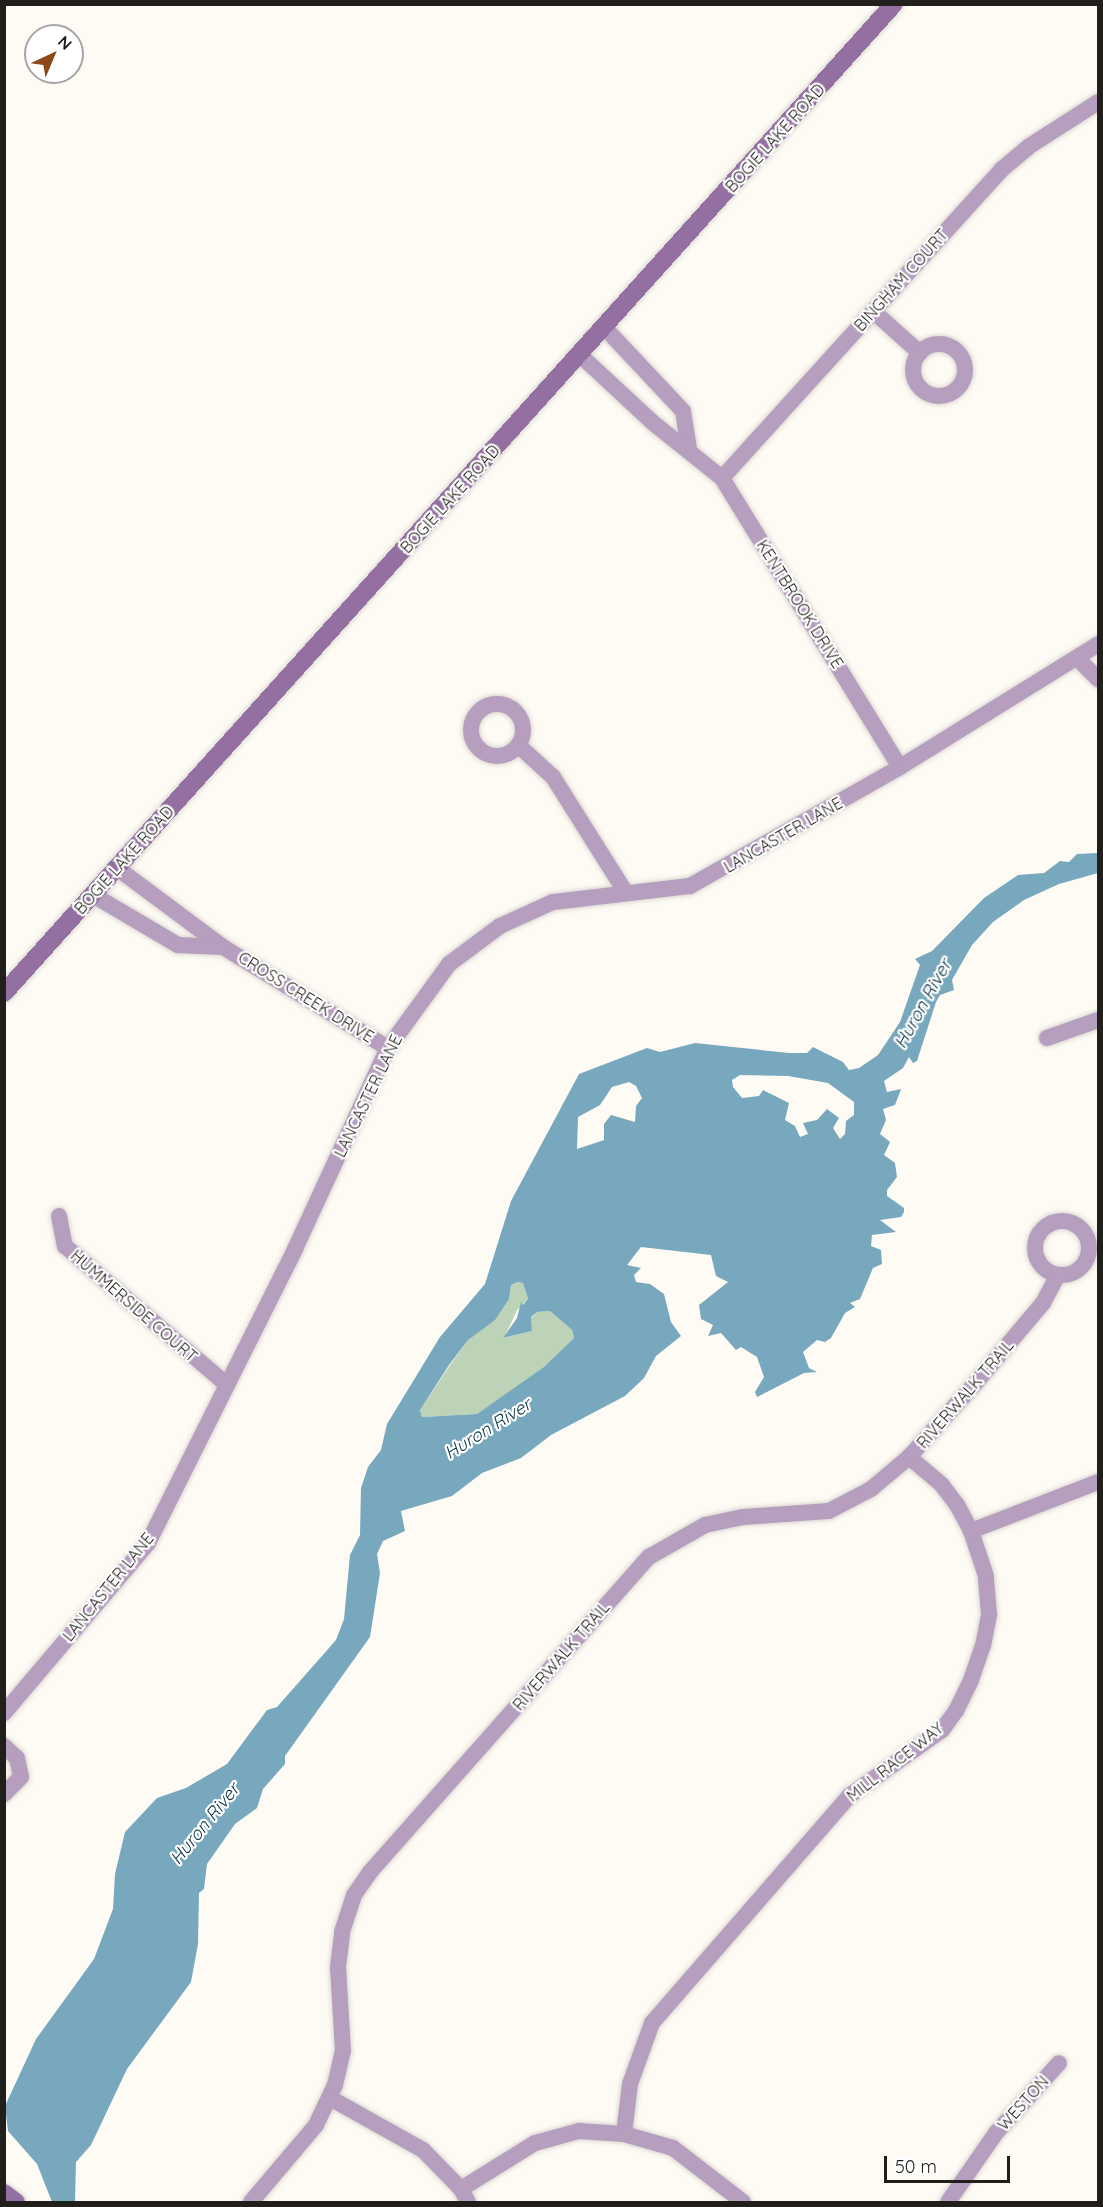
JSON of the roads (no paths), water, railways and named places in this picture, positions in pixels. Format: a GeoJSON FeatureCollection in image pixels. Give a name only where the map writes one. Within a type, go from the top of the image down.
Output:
{"type":"FeatureCollection","features":[{"type":"Feature","properties":{"kind":"main road","name":"BOGIE LAKE ROAD"},"geometry":{"type":"LineString","coordinates":[[4,993],[894,4]]}},
{"type":"Feature","properties":{"kind":"main road"},"geometry":{"type":"LineString","coordinates":[[4,2193],[16,2202]]}},
{"type":"Feature","properties":{"kind":"street","name":"BINGHAM COURT"},"geometry":{"type":"LineString","coordinates":[[722,478],[1001,170],[1028,147],[1098,102]]}},
{"type":"Feature","properties":{"kind":"street"},"geometry":{"type":"LineString","coordinates":[[873,311],[920,352]]}},
{"type":"Feature","properties":{"kind":"street"},"geometry":{"type":"LineString","coordinates":[[604,327],[683,411],[689,450]]}},
{"type":"Feature","properties":{"kind":"street","name":"KENTBROOK DRIVE"},"geometry":{"type":"LineString","coordinates":[[580,355],[652,422],[722,478],[900,767]]}},
{"type":"Feature","properties":{"kind":"street","name":"LANCASTER LANE"},"geometry":{"type":"LineString","coordinates":[[4,1713],[148,1544],[227,1385],[388,1048],[449,964],[500,926],[553,902],[690,886],[900,767],[1098,644]]}},
{"type":"Feature","properties":{"kind":"street"},"geometry":{"type":"LineString","coordinates":[[1077,658],[1098,679]]}},
{"type":"Feature","properties":{"kind":"street"},"geometry":{"type":"LineString","coordinates":[[519,746],[553,777],[626,893]]}},
{"type":"Feature","properties":{"kind":"street","name":"CROSS CREEK DRIVE"},"geometry":{"type":"LineString","coordinates":[[117,868],[223,946],[388,1048]]}},
{"type":"Feature","properties":{"kind":"street","name":"CROSS CREEK DRIVE"},"geometry":{"type":"LineString","coordinates":[[93,895],[178,945],[223,946]]}},
{"type":"Feature","properties":{"kind":"street"},"geometry":{"type":"LineString","coordinates":[[1047,1038],[1098,1020]]}},
{"type":"Feature","properties":{"kind":"street","name":"HUMMERSIDE COURT"},"geometry":{"type":"LineString","coordinates":[[59,1216],[65,1246],[227,1385]]}},
{"type":"Feature","properties":{"kind":"street","name":"RIVERWALK TRAIL"},"geometry":{"type":"LineString","coordinates":[[251,2202],[315,2125],[330,2098],[343,2051],[339,1950],[354,1895],[370,1872],[641,1565],[677,1538],[720,1521],[814,1514],[841,1506],[871,1489],[909,1457],[1043,1303],[1058,1275]]}},
{"type":"Feature","properties":{"kind":"street","name":"MILL RACE WAY"},"geometry":{"type":"LineString","coordinates":[[624,2134],[630,2084],[652,2024],[849,1796],[934,1736],[956,1711],[983,1646],[988,1614],[986,1576],[971,1531],[941,1484],[909,1457]]}},
{"type":"Feature","properties":{"kind":"street"},"geometry":{"type":"LineString","coordinates":[[971,1531],[1098,1482]]}},
{"type":"Feature","properties":{"kind":"street"},"geometry":{"type":"LineString","coordinates":[[4,1746],[17,1758],[21,1777],[4,1794]]}},
{"type":"Feature","properties":{"kind":"street","name":"WESTON"},"geometry":{"type":"LineString","coordinates":[[948,2202],[996,2133],[1059,2063]]}},
{"type":"Feature","properties":{"kind":"street"},"geometry":{"type":"LineString","coordinates":[[330,2098],[423,2150],[464,2196],[535,2143],[579,2131],[624,2134],[673,2148],[743,2202]]}},
{"type":"Feature","properties":{"kind":"water","name":"Huron River"},"geometry":{"type":"Polygon","coordinates":[[[1098,853],[1098,873],[1059,884],[1024,900],[993,922],[972,945],[952,980],[954,990],[940,995],[936,1002],[917,1061],[913,1063],[909,1057],[903,1068],[884,1081],[887,1092],[901,1089],[895,1105],[883,1109],[886,1120],[880,1134],[890,1142],[884,1155],[895,1163],[897,1177],[887,1190],[887,1196],[904,1208],[904,1212],[901,1217],[880,1220],[896,1232],[872,1235],[871,1246],[881,1250],[882,1264],[873,1268],[860,1299],[850,1303],[855,1307],[845,1313],[831,1338],[825,1342],[817,1340],[803,1352],[809,1368],[817,1372],[804,1373],[757,1397],[755,1392],[764,1377],[757,1357],[741,1347],[736,1350],[721,1333],[708,1336],[713,1325],[701,1319],[699,1305],[728,1282],[716,1276],[711,1255],[641,1247],[627,1265],[641,1268],[634,1275],[636,1282],[650,1284],[664,1294],[671,1322],[681,1336],[656,1356],[644,1378],[625,1396],[551,1435],[521,1458],[482,1473],[452,1496],[401,1511],[405,1531],[383,1541],[377,1554],[380,1573],[370,1637],[285,1756],[285,1764],[263,1789],[257,1808],[235,1824],[207,1864],[204,1889],[199,1893],[198,1944],[191,1982],[127,2069],[91,2145],[76,2162],[75,2202],[52,2202],[37,2164],[8,2131],[5,2106],[36,2039],[94,1959],[113,1909],[115,1874],[125,1832],[157,1798],[186,1788],[227,1764],[267,1710],[277,1707],[336,1640],[344,1619],[350,1555],[360,1535],[361,1488],[368,1467],[381,1450],[387,1424],[440,1337],[485,1284],[511,1201],[579,1074],[647,1048],[660,1052],[695,1043],[789,1053],[807,1053],[813,1047],[843,1062],[849,1070],[859,1068],[878,1055],[900,1022],[920,965],[915,959],[932,951],[984,898],[1018,875],[1044,873],[1060,861],[1069,862],[1077,854],[1098,853]],[[740,1075],[732,1080],[733,1087],[742,1098],[759,1096],[763,1090],[789,1103],[785,1120],[795,1126],[800,1137],[808,1134],[803,1123],[817,1120],[827,1109],[839,1118],[833,1128],[840,1139],[845,1134],[846,1121],[854,1115],[854,1102],[828,1083],[788,1076],[740,1075]],[[629,1082],[612,1087],[600,1105],[578,1117],[577,1149],[604,1140],[604,1124],[611,1115],[635,1122],[636,1106],[642,1098],[636,1086],[629,1082]],[[518,1282],[511,1285],[509,1299],[495,1320],[468,1340],[449,1365],[420,1410],[422,1417],[477,1414],[544,1367],[574,1338],[572,1330],[550,1311],[537,1312],[531,1317],[532,1331],[503,1338],[517,1318],[521,1302],[523,1305],[528,1299],[523,1283],[518,1282]]]}}]}
